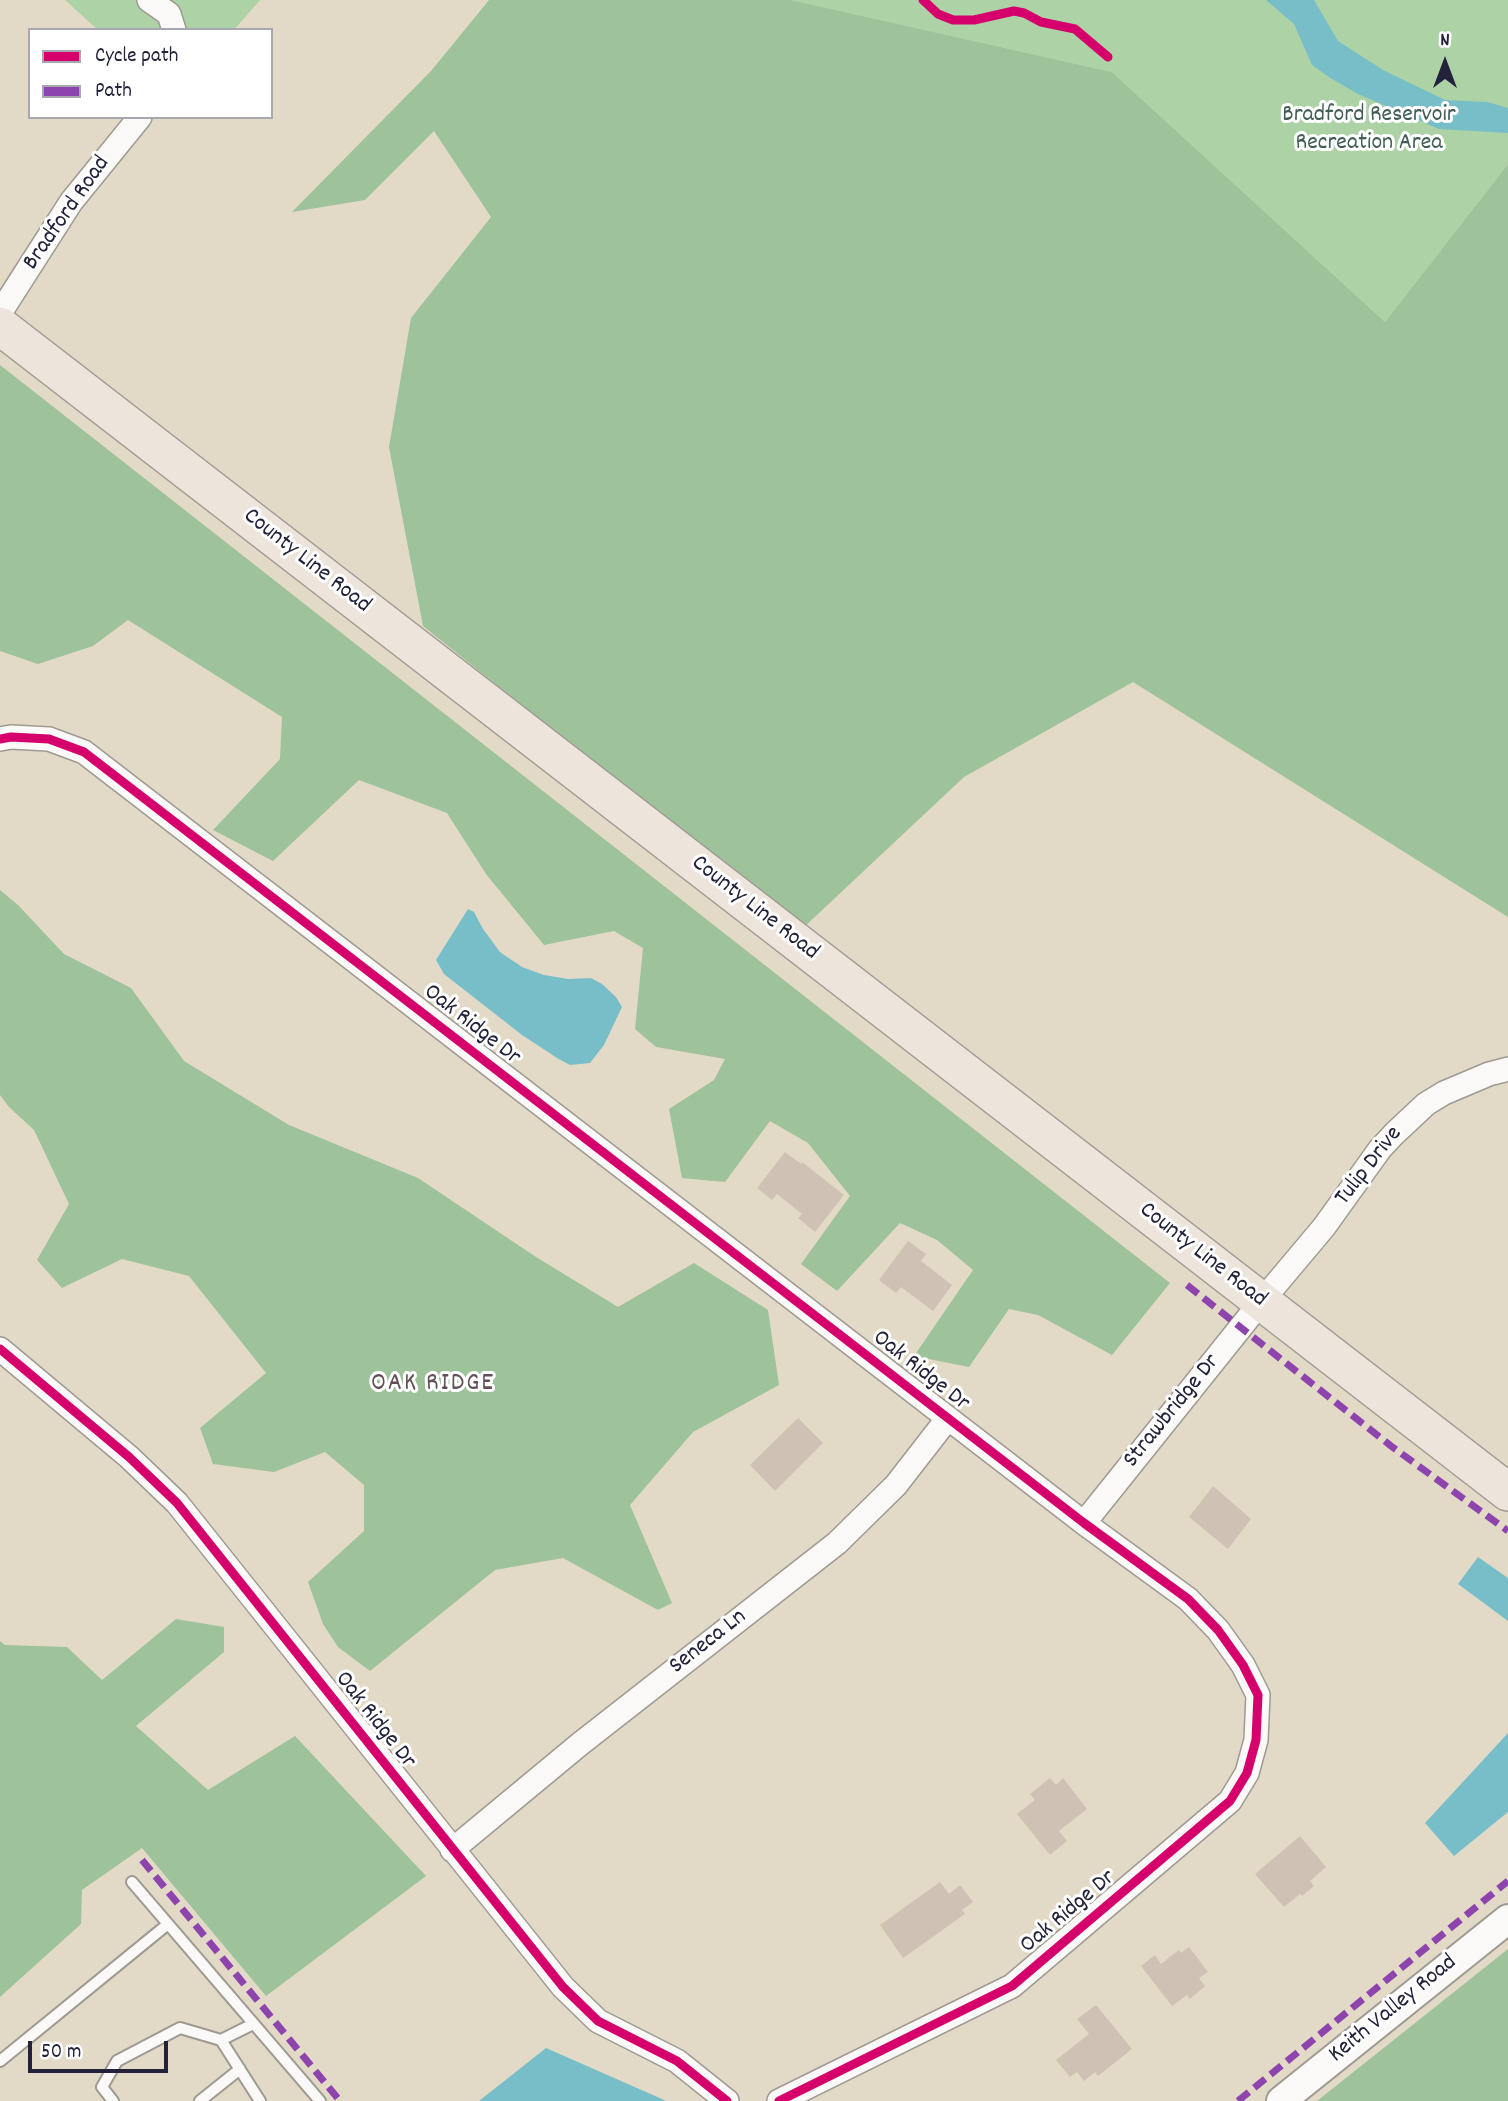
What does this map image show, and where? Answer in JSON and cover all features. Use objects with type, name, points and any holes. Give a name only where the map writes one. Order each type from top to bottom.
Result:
[{"type":"main road","name":"County Line Road","points":[[0,326],[1508,1492]]},
{"type":"street","points":[[149,0],[169,14],[173,28]]},
{"type":"street","name":"Bradford Road","points":[[0,313],[71,202],[138,119]]},
{"type":"street","name":"Oak Ridge Dr","points":[[0,739],[49,739],[83,752],[1084,1523],[1188,1599],[1218,1630],[1243,1665],[1258,1695],[1256,1740],[1247,1773],[1230,1801],[1012,1986],[779,2101]]},
{"type":"street","name":"Tulip Drive","points":[[1261,1301],[1324,1227],[1380,1149],[1409,1118],[1444,1093],[1508,1069]]},
{"type":"street","name":"Strawbridge Dr","points":[[1084,1523],[1261,1301]]},
{"type":"street","name":"Oak Ridge Dr","points":[[0,1349],[129,1457],[177,1503],[563,1987],[598,2021],[677,2061],[727,2101]]},
{"type":"street","name":"Seneca Ln","points":[[452,1850],[580,1744],[837,1543],[896,1485],[948,1418]]},
{"type":"street","name":"Keith Valley Road","points":[[1281,2101],[1508,1919]]},
{"type":"lane","points":[[132,1882],[320,2101]]},
{"type":"lane","points":[[0,2061],[168,1924]]},
{"type":"lane","points":[[221,2040],[253,2024]]},
{"type":"lane","points":[[113,2101],[102,2087],[117,2061],[180,2028],[221,2040],[260,2101]]},
{"type":"lane","points":[[201,2101],[240,2069]]},
{"type":"green space","points":[[65,0],[260,0],[236,28],[96,28]]},
{"type":"green space","points":[[489,0],[791,0],[1112,72],[1385,322],[1508,164],[1508,917],[1133,682],[964,777],[802,929],[423,626],[389,447],[411,318],[491,217],[434,131],[365,200],[292,212],[431,71]]},
{"type":"green space","name":"Bradford Reservoir Recreation Area","points":[[791,0],[1508,0],[1508,164],[1385,322],[1112,72]]},
{"type":"green space","points":[[0,365],[1170,1283],[1112,1355],[1038,1315],[1009,1309],[969,1367],[914,1356],[973,1270],[937,1240],[900,1223],[837,1291],[801,1264],[850,1196],[808,1143],[770,1121],[725,1182],[682,1178],[669,1109],[714,1080],[725,1059],[656,1047],[635,1029],[643,948],[614,931],[544,945],[486,874],[447,813],[359,780],[273,861],[213,830],[280,759],[282,717],[128,620],[93,646],[38,664],[0,651]]},
{"type":"green space","points":[[0,890],[18,905],[64,954],[131,988],[184,1061],[289,1125],[418,1178],[536,1257],[618,1307],[694,1263],[768,1310],[779,1385],[693,1432],[630,1505],[672,1603],[658,1610],[563,1558],[495,1570],[370,1671],[338,1647],[323,1624],[308,1582],[364,1531],[364,1485],[325,1452],[274,1472],[213,1464],[200,1428],[266,1373],[189,1276],[122,1259],[62,1288],[37,1260],[69,1204],[34,1130],[0,1095]]},
{"type":"green space","points":[[176,1619],[224,1627],[224,1652],[136,1726],[208,1790],[295,1736],[426,1876],[266,1996],[142,1848],[82,1890],[81,1924],[0,1997],[0,1641],[5,1645],[67,1647],[102,1680]]},
{"type":"green space","points":[[1508,1949],[1508,2101],[1317,2101]]},
{"type":"water","points":[[1266,0],[1314,0],[1338,41],[1383,70],[1445,100],[1487,102],[1508,108],[1508,133],[1439,129],[1358,94],[1312,65],[1294,24]]},
{"type":"water","points":[[468,909],[474,912],[500,952],[522,967],[544,975],[568,979],[591,978],[616,997],[622,1007],[604,1045],[590,1063],[570,1065],[557,1058],[522,1035],[444,974],[436,960]]},
{"type":"water","points":[[1478,1557],[1508,1578],[1508,1621],[1458,1584]]},
{"type":"water","points":[[1508,1733],[1508,1812],[1454,1856],[1425,1823]]},
{"type":"water","points":[[546,2048],[662,2099],[666,2101],[479,2101]]},
{"type":"building","points":[[785,1152],[844,1195],[815,1232],[798,1218],[802,1214],[777,1194],[772,1200],[757,1188]]},
{"type":"building","points":[[908,1241],[926,1254],[921,1261],[952,1285],[933,1311],[901,1287],[896,1293],[879,1280]]},
{"type":"building","points":[[798,1418],[823,1443],[775,1491],[750,1465]]},
{"type":"building","points":[[1213,1486],[1251,1519],[1228,1549],[1189,1517]]},
{"type":"building","points":[[1050,1778],[1056,1785],[1063,1778],[1087,1809],[1059,1831],[1067,1841],[1050,1855],[1017,1814],[1035,1800],[1030,1794]]},
{"type":"building","points":[[1300,1836],[1326,1867],[1310,1881],[1314,1886],[1284,1907],[1255,1874]]},
{"type":"building","points":[[940,1882],[949,1894],[960,1885],[973,1902],[962,1910],[965,1914],[903,1958],[880,1925]]},
{"type":"building","points":[[1189,1947],[1208,1972],[1199,1978],[1205,1986],[1190,1999],[1187,1995],[1172,2006],[1141,1966],[1155,1955],[1161,1964],[1179,1950],[1181,1953]]},
{"type":"building","points":[[1096,2005],[1132,2049],[1098,2076],[1095,2072],[1084,2081],[1077,2072],[1070,2077],[1056,2060],[1089,2034],[1077,2019]]},
{"type":"marked path","points":[[1187,1285],[1391,1446],[1508,1531]]},
{"type":"marked path","points":[[142,1860],[340,2101]]},
{"type":"marked path","points":[[1238,2101],[1508,1881]]},
{"type":"cycle path","points":[[923,0],[938,14],[953,20],[974,20],[1014,11],[1024,13],[1041,22],[1075,29],[1108,57]]},
{"type":"cycle path","points":[[0,739],[49,739],[84,752],[1084,1523],[1188,1599],[1218,1630],[1243,1665],[1258,1695],[1256,1740],[1247,1773],[1230,1801],[1012,1986],[779,2101]]},
{"type":"cycle path","points":[[0,1349],[129,1457],[177,1503],[563,1987],[598,2021],[677,2061],[727,2101]]},
{"type":"district","name":"OAK RIDGE","points":[[433,1385]]}]
